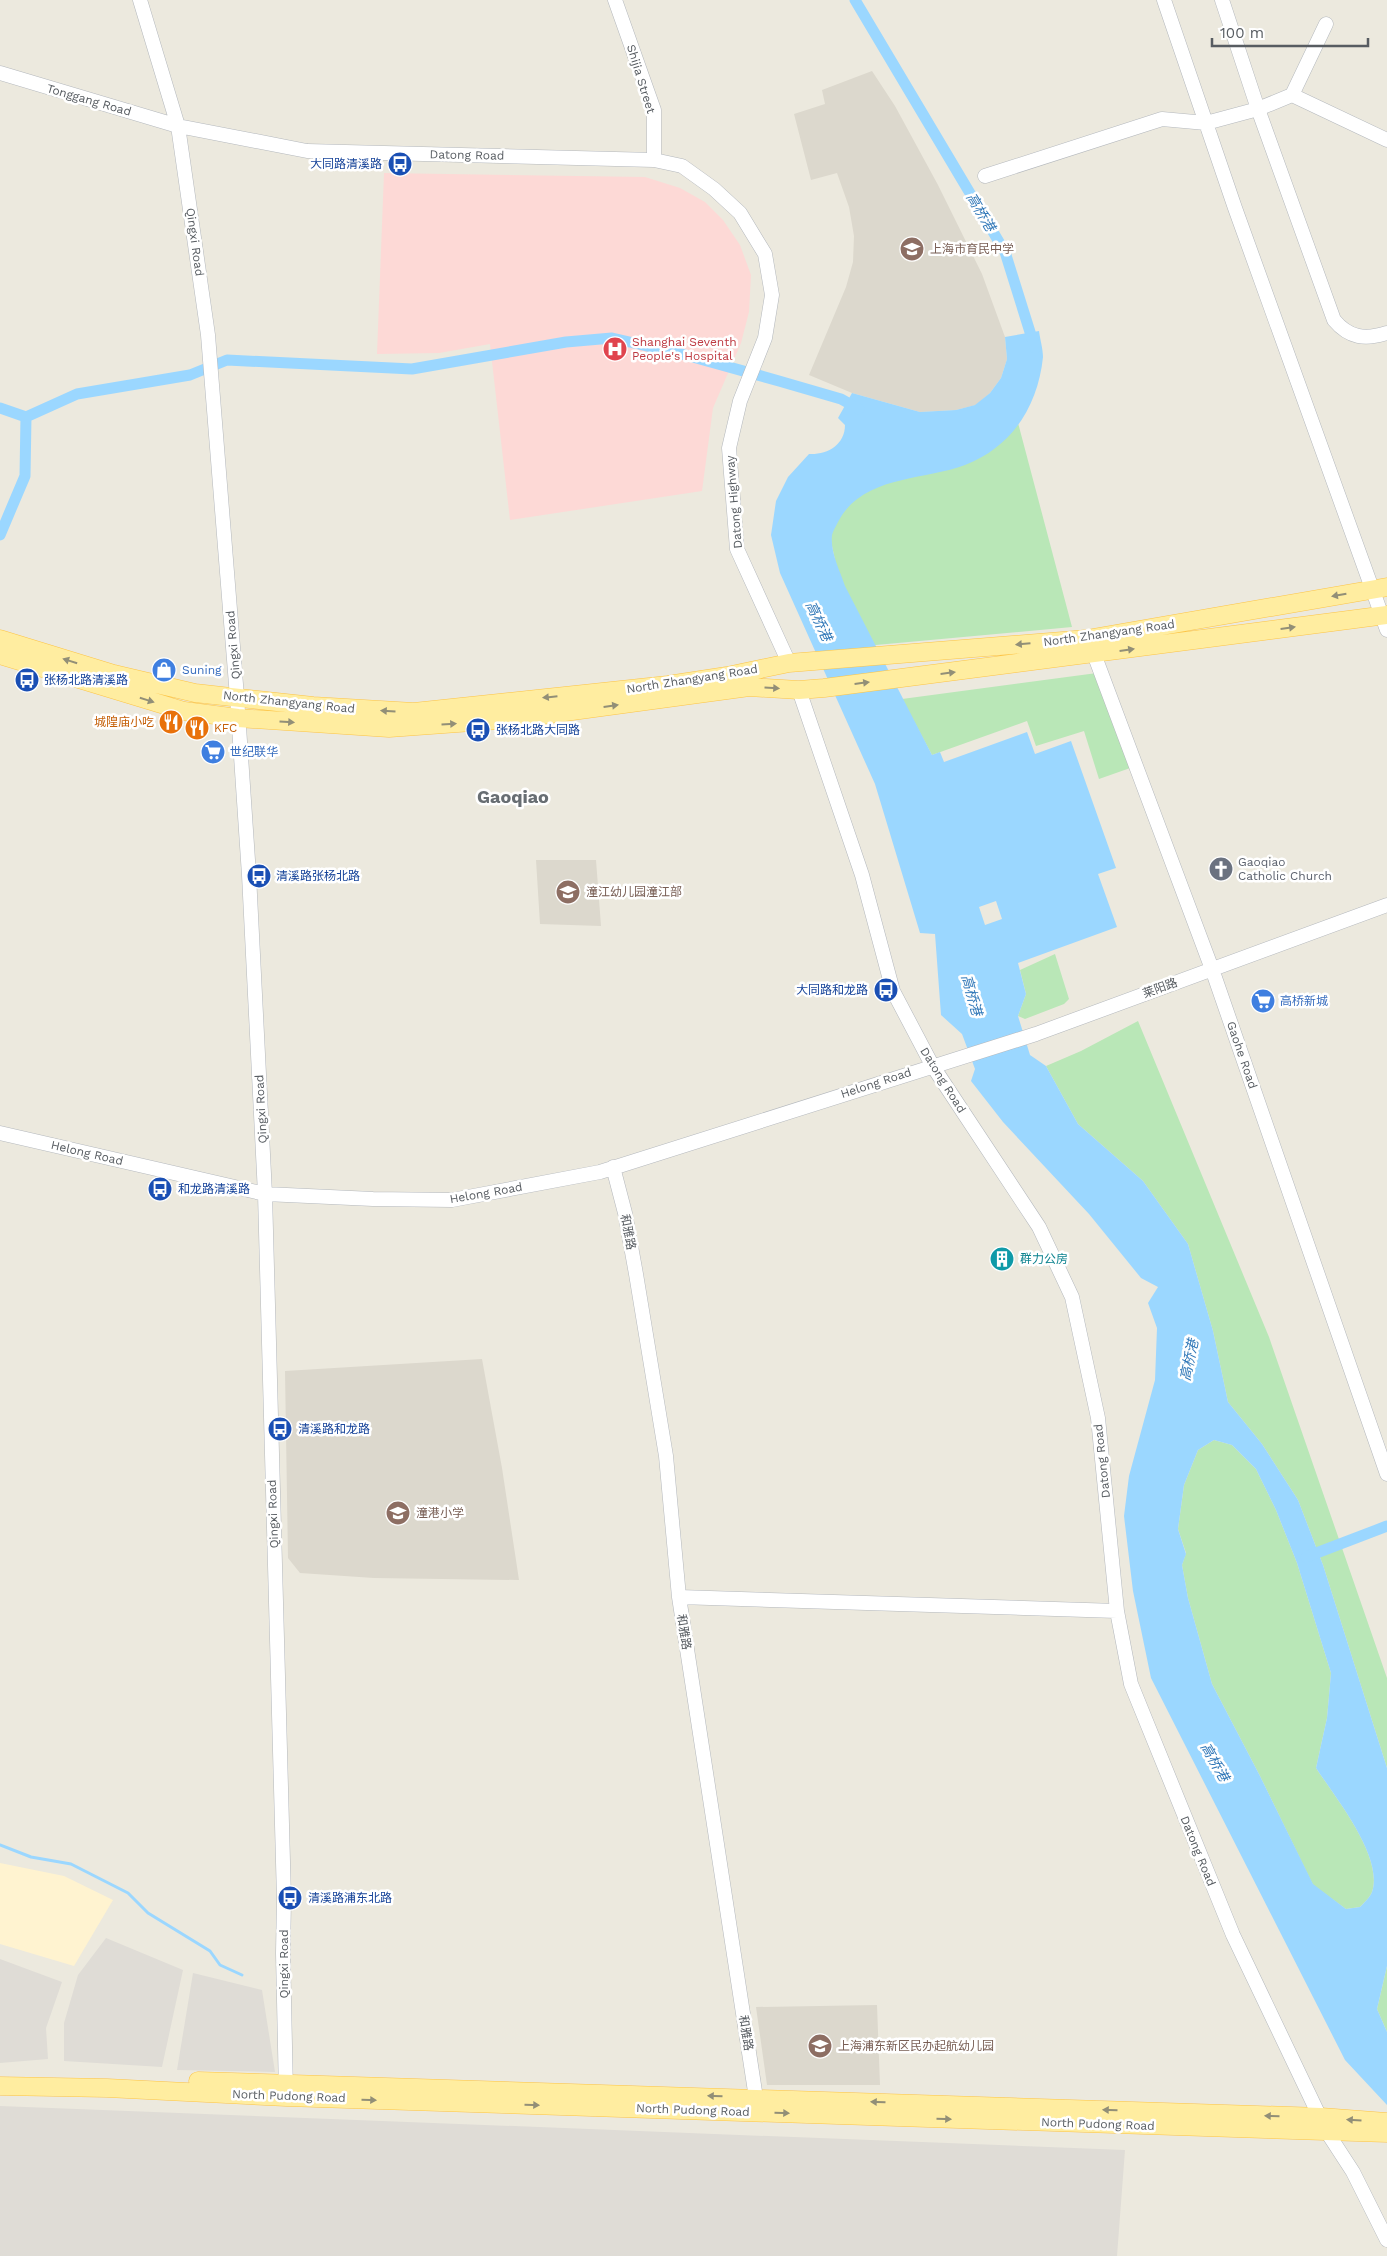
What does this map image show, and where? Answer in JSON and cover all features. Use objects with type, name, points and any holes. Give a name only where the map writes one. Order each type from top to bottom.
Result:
[{"type":"main road","name":"North Zhangyang Road","points":[[0,639],[114,674],[194,693],[313,706],[414,712],[668,685],[788,663],[885,657],[1087,638],[1380,588]]},
{"type":"main road","name":"North Zhangyang Road","points":[[0,655],[184,711],[238,718],[389,728],[513,719],[749,687],[799,690],[824,688],[1386,620]]},
{"type":"main road","name":"Datong Highway","points":[[788,663],[799,690]]},
{"type":"main road","name":"North Pudong Road","points":[[0,2075],[286,2090],[1324,2124],[1387,2122]]},
{"type":"main road","name":"North Pudong Road","points":[[0,2086],[756,2098],[1324,2124],[1387,2133]]},
{"type":"street","points":[[140,0],[178,126]]},
{"type":"street","name":"Shijia Street","points":[[615,0],[654,110],[654,160]]},
{"type":"street","points":[[1164,0],[1315,433],[1380,588],[1386,620]]},
{"type":"street","points":[[1222,0],[1258,109],[1334,320],[1342,329],[1358,337],[1374,337],[1387,333]]},
{"type":"street","points":[[986,176],[1162,119],[1206,123],[1258,109],[1292,95],[1326,24]]},
{"type":"street","name":"Tonggang Road","points":[[0,73],[178,126]]},
{"type":"street","points":[[1292,95],[1387,140]]},
{"type":"street","name":"Datong Road","points":[[178,126],[307,151],[654,160],[682,166],[714,189],[740,213],[765,254],[772,295],[765,338]]},
{"type":"street","name":"Qingxi Road","points":[[178,126],[208,336],[237,697],[249,875],[265,1194],[284,1898],[282,1953],[286,2090]]},
{"type":"street","name":"Datong Highway","points":[[765,338],[740,401],[729,448],[737,549],[788,663]]},
{"type":"street","name":"Gaohe Road","points":[[1087,638],[1096,654],[1212,969],[1387,1474]]},
{"type":"street","name":"Datong Road","points":[[799,690],[862,875],[893,991],[932,1065],[1039,1227],[1072,1297],[1098,1418],[1117,1611],[1131,1684],[1233,1935],[1324,2124],[1353,2172],[1387,2240]]},
{"type":"street","name":"莱阳路","points":[[932,1065],[1036,1034],[1387,905]]},
{"type":"street","name":"Helong Road","points":[[0,1133],[265,1194],[373,1199],[452,1200],[613,1168],[932,1065]]},
{"type":"street","name":"和雅路","points":[[613,1168],[625,1214],[666,1456],[679,1597],[756,2098]]},
{"type":"street","points":[[679,1597],[1117,1611]]},
{"type":"shaded area","name":"上海市育民中学","points":[[872,71],[895,106],[938,185],[982,274],[1005,337],[1007,359],[1001,378],[990,393],[976,405],[956,410],[920,412],[852,393],[809,375],[846,287],[853,262],[854,236],[849,207],[837,173],[811,180],[794,114],[825,104],[822,90]]},
{"type":"shaded area","name":"Shanghai Seventh People's Hospital","points":[[384,173],[645,177],[680,188],[705,202],[723,220],[740,245],[751,275],[749,312],[741,343],[713,408],[702,491],[510,520],[490,344],[439,353],[377,354]]},
{"type":"shaded area","name":"潼江幼儿园潼江部","points":[[536,860],[596,860],[601,926],[540,924]]},
{"type":"shaded area","name":"潼港小学","points":[[482,1359],[502,1468],[519,1580],[374,1578],[300,1573],[288,1558],[285,1371]]},
{"type":"shaded area","points":[[0,1863],[64,1876],[113,1900],[74,1966],[0,1944]]},
{"type":"shaded area","points":[[106,1938],[183,1970],[162,2067],[64,2061],[64,2023],[78,1975]]},
{"type":"shaded area","points":[[0,1959],[62,1982],[46,2028],[48,2059],[0,2063]]},
{"type":"shaded area","points":[[193,1973],[262,1990],[275,2072],[177,2070]]},
{"type":"shaded area","name":"上海浦东新区民办起航幼儿园","points":[[877,2005],[880,2085],[767,2085],[756,2007]]},
{"type":"shaded area","points":[[0,2106],[1125,2150],[1117,2256],[0,2256]]},
{"type":"green space","points":[[1017,419],[1072,627],[854,647],[825,514],[846,486]]},
{"type":"green space","points":[[1097,673],[1133,767],[1099,779],[1084,731],[1036,746],[1027,721],[932,755],[902,699]]},
{"type":"green space","points":[[1055,954],[1069,999],[1064,1004],[1025,1019],[1018,1016],[1026,994],[1020,970]]},
{"type":"green space","points":[[1138,1021],[1269,1337],[1387,1678],[1387,1768],[1323,1565],[1298,1500],[1262,1444],[1228,1402],[1213,1331],[1188,1244],[1143,1181],[1078,1124],[1046,1066],[1081,1051]]},
{"type":"green space","points":[[1214,1440],[1232,1445],[1256,1469],[1276,1510],[1297,1563],[1331,1673],[1327,1718],[1316,1768],[1356,1828],[1365,1845],[1374,1878],[1372,1892],[1360,1907],[1346,1909],[1313,1885],[1260,1776],[1212,1684],[1188,1598],[1182,1565],[1186,1553],[1178,1529],[1184,1485],[1198,1450]]},
{"type":"green space","points":[[1387,1966],[1387,2032],[1377,2009]]},
{"type":"water","points":[[1039,331],[1043,351],[1040,375],[1035,392],[1029,408],[1020,423],[996,447],[982,457],[965,465],[895,482],[862,496],[849,507],[838,522],[832,535],[832,548],[845,586],[932,755],[940,752],[944,762],[1027,732],[1035,754],[1071,741],[1116,868],[1098,874],[1117,927],[1018,963],[1026,994],[1018,1016],[1030,1055],[1046,1066],[1078,1124],[1143,1181],[1188,1244],[1213,1331],[1228,1402],[1262,1444],[1298,1500],[1323,1565],[1387,1768],[1387,1966],[1377,2009],[1387,2032],[1387,2105],[1345,2060],[1151,1678],[1133,1591],[1124,1516],[1129,1476],[1155,1380],[1157,1328],[1148,1303],[1158,1287],[1141,1278],[1089,1214],[1003,1122],[971,1081],[975,1069],[962,1034],[941,1015],[935,934],[920,933],[875,784],[780,573],[771,535],[776,501],[788,477],[809,454],[828,451],[842,438],[845,425],[838,418],[852,393],[920,412],[956,410],[975,405],[990,393],[1001,378],[1007,359],[1005,337]],"holes":[[[996,901],[1002,919],[985,925],[979,907]],[[1214,1440],[1232,1445],[1256,1469],[1276,1510],[1297,1563],[1331,1673],[1327,1718],[1316,1768],[1356,1828],[1365,1845],[1374,1878],[1372,1892],[1360,1907],[1346,1909],[1313,1884],[1212,1684],[1188,1598],[1182,1565],[1186,1554],[1178,1529],[1184,1485],[1198,1450]]]},
{"type":"waterway","name":"高桥港","points":[[855,0],[1005,252],[1035,348]]},
{"type":"waterway","points":[[0,408],[26,417],[77,394],[190,375],[227,360],[412,369],[566,342],[612,338],[682,354],[779,381],[841,399],[859,409]]},
{"type":"waterway","points":[[0,535],[25,476],[26,417]]},
{"type":"waterway","points":[[1306,1557],[1387,1526]]},
{"type":"waterway","points":[[0,1845],[31,1857],[71,1864],[128,1893],[148,1913],[210,1951],[220,1965],[242,1975]]},
{"type":"place","name":"大同路清溪路","points":[[400,164]]},
{"type":"place","name":"上海市育民中学","points":[[912,249]]},
{"type":"place","name":"Shanghai Seventh People's Hospital","points":[[615,349]]},
{"type":"place","name":"Suning","points":[[164,670]]},
{"type":"place","name":"张杨北路清溪路","points":[[27,680]]},
{"type":"place","name":"城隍庙小吃","points":[[171,722]]},
{"type":"place","name":"KFC","points":[[197,728]]},
{"type":"place","name":"张杨北路大同路","points":[[478,730]]},
{"type":"place","name":"世纪联华","points":[[213,752]]},
{"type":"place","name":"Gaoqiao Catholic Church","points":[[1221,869]]},
{"type":"place","name":"清溪路张杨北路","points":[[259,876]]},
{"type":"place","name":"潼江幼儿园潼江部","points":[[568,892]]},
{"type":"place","name":"大同路和龙路","points":[[886,990]]},
{"type":"place","name":"高桥新城","points":[[1263,1001]]},
{"type":"place","name":"和龙路清溪路","points":[[160,1189]]},
{"type":"place","name":"群力公房","points":[[1002,1259]]},
{"type":"place","name":"清溪路和龙路","points":[[280,1429]]},
{"type":"place","name":"潼港小学","points":[[398,1513]]},
{"type":"place","name":"清溪路浦东北路","points":[[290,1898]]},
{"type":"place","name":"上海浦东新区民办起航幼儿园","points":[[820,2046]]},
{"type":"district","name":"Gaoqiao","points":[[513,797]]}]
